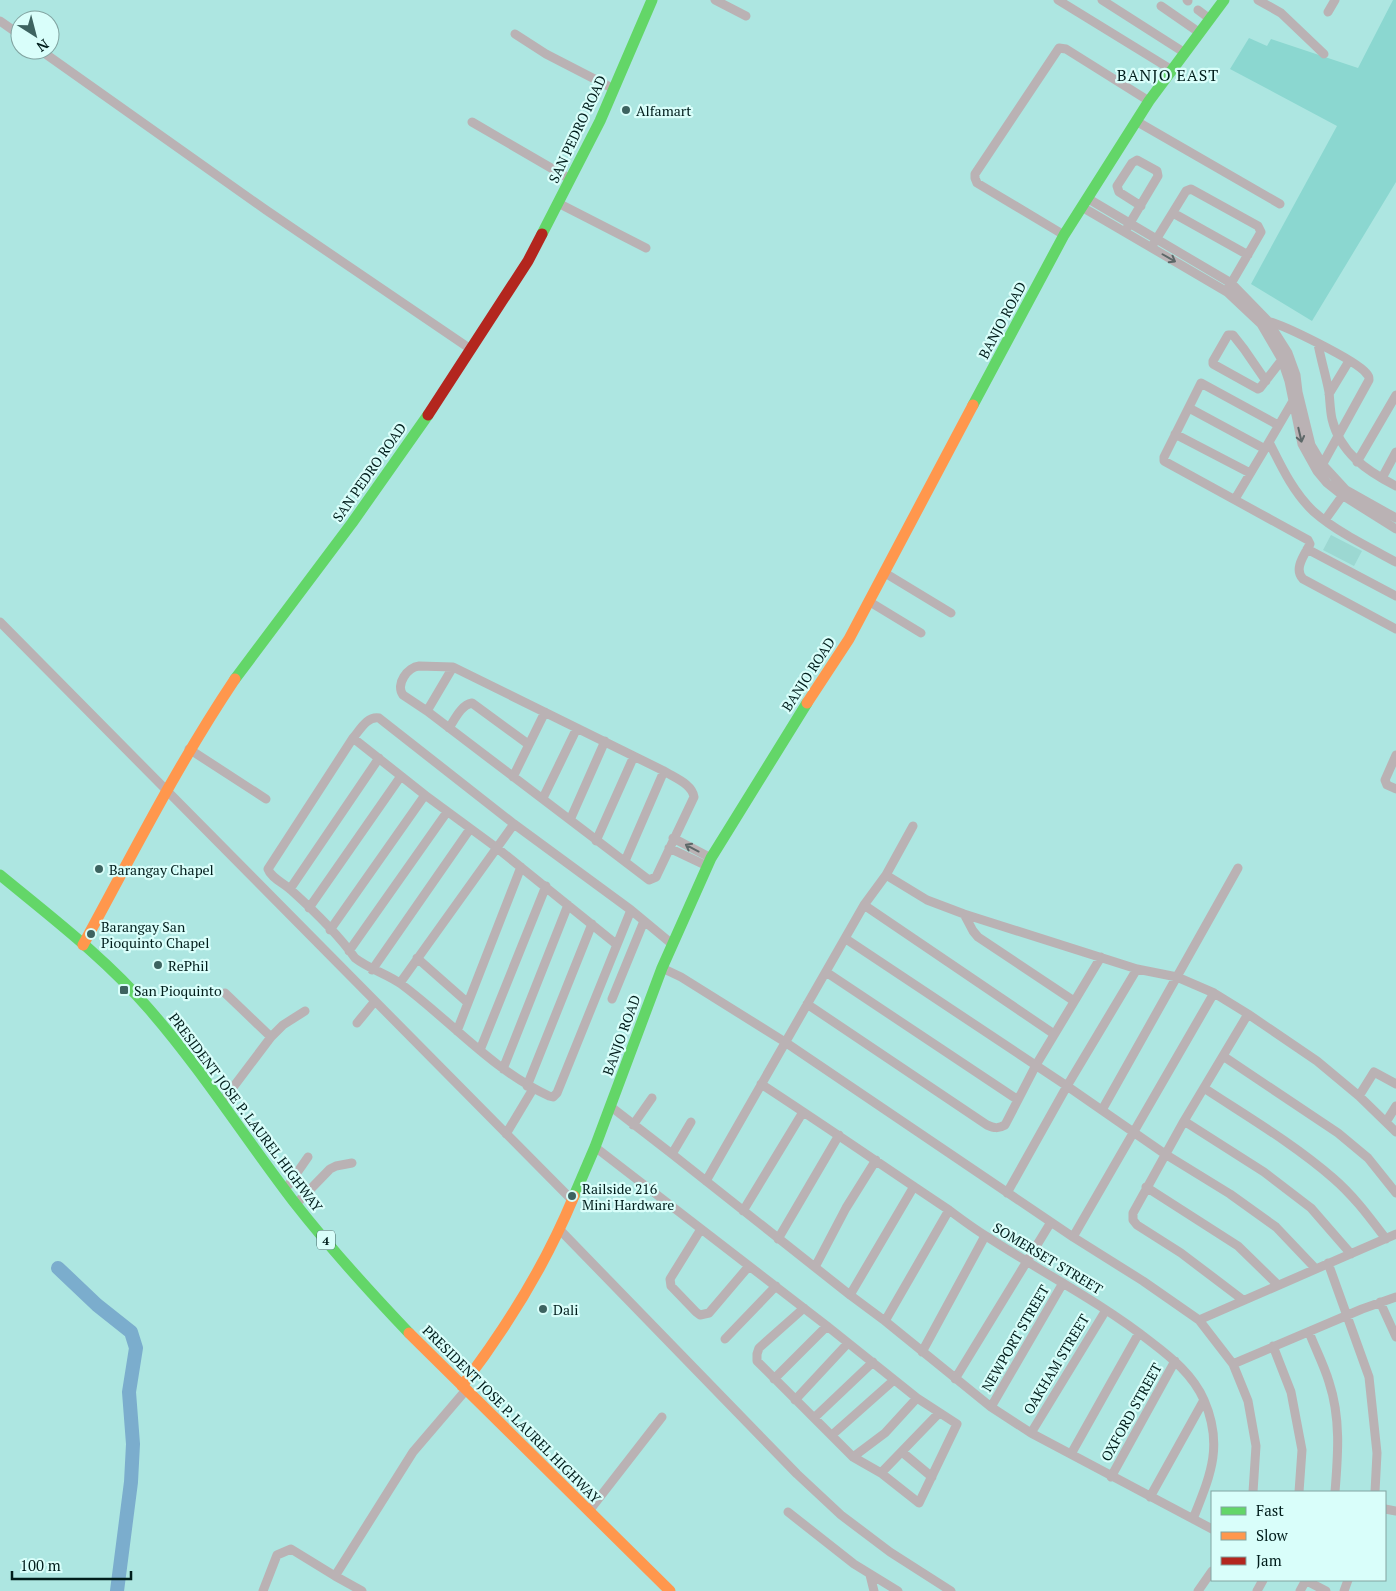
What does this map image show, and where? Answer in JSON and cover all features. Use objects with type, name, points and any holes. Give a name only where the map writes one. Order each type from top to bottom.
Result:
[{"type":"main road","name":"SAN PEDRO ROAD","points":[[84,945],[190,749],[235,678],[408,445],[469,348],[499,308],[528,261],[600,120],[612,88],[652,0]]},
{"type":"main road","name":"BANJO ROAD","points":[[464,1388],[520,1303],[560,1230],[595,1147],[662,968],[709,862],[796,720],[849,640],[1064,235],[1149,101],[1224,0]]},
{"type":"main road","name":"PRESIDENT JOSE P. LAUREL HIGHWAY","points":[[0,875],[84,945],[142,1002],[166,1029],[222,1102],[296,1204],[385,1308],[670,1591]]},
{"type":"street","points":[[715,0],[746,16]]},
{"type":"street","points":[[1058,0],[1172,70]]},
{"type":"street","points":[[1102,0],[1185,53]]},
{"type":"street","points":[[1258,0],[1281,13],[1324,54]]},
{"type":"street","points":[[1328,12],[1335,0]]},
{"type":"street","points":[[1161,6],[1200,32]]},
{"type":"street","points":[[1198,10],[1210,19]]},
{"type":"street","points":[[515,34],[546,54],[612,88]]},
{"type":"street","points":[[1064,235],[977,183],[975,174],[1059,48],[1066,49],[1149,101]]},
{"type":"street","points":[[54,60],[258,204],[469,348]]},
{"type":"street","points":[[1136,121],[1280,204]]},
{"type":"street","points":[[472,122],[570,179]]},
{"type":"street","points":[[1125,232],[1141,206],[1158,173],[1137,160],[1132,163],[1117,189],[1141,206]]},
{"type":"street","points":[[1152,248],[1186,190],[1191,189],[1258,226],[1261,232],[1229,287]]},
{"type":"street","points":[[1084,202],[1119,217],[1193,260],[1229,287],[1264,322],[1296,375],[1298,392],[1311,445],[1320,468]]},
{"type":"street","points":[[1084,202],[1114,225],[1152,248],[1188,269],[1229,287]]},
{"type":"street","points":[[558,203],[646,248]]},
{"type":"street","points":[[1173,213],[1248,255]]},
{"type":"street","points":[[1114,225],[1119,217]]},
{"type":"street","points":[[1188,269],[1193,260]]},
{"type":"street","points":[[1264,322],[1293,330],[1366,372],[1369,380],[1320,468]]},
{"type":"street","points":[[1266,381],[1233,335],[1228,335],[1213,362],[1214,366],[1258,389],[1266,381],[1285,356]]},
{"type":"street","points":[[1318,344],[1329,394],[1332,419],[1338,436],[1358,462],[1396,486]]},
{"type":"street","points":[[1285,356],[1292,402],[1302,444],[1320,468],[1344,492],[1393,521]]},
{"type":"street","points":[[1329,394],[1349,361]]},
{"type":"street","points":[[1278,425],[1201,383],[1164,457],[1164,461],[1308,540],[1310,544],[1298,570],[1299,575],[1396,629]]},
{"type":"street","points":[[1235,499],[1298,392]]},
{"type":"street","points":[[1358,462],[1396,395]]},
{"type":"street","points":[[1189,408],[1267,445],[1299,495],[1312,510],[1324,520],[1396,562]]},
{"type":"street","points":[[1176,434],[1250,473]]},
{"type":"street","points":[[1382,478],[1396,452]]},
{"type":"street","points":[[1324,520],[1344,492]]},
{"type":"street","points":[[1307,550],[1396,596]]},
{"type":"street","points":[[886,573],[951,612]]},
{"type":"street","points":[[870,602],[921,633]]},
{"type":"street","points":[[0,622],[573,1201]]},
{"type":"street","points":[[414,667],[453,667],[664,771],[689,786],[693,791],[694,797],[656,877],[649,880],[427,711],[403,695],[400,691],[400,684],[414,667]]},
{"type":"street","points":[[427,711],[453,667]]},
{"type":"street","points":[[449,728],[463,707],[472,702],[528,744]]},
{"type":"street","points":[[513,777],[544,712]]},
{"type":"street","points":[[631,910],[557,1093],[553,1097],[530,1088],[503,1069],[400,983],[372,970],[355,958],[309,908],[271,874],[268,869],[353,738],[369,720],[379,718],[514,824],[631,910],[672,944]]},
{"type":"street","points":[[543,798],[576,728]]},
{"type":"street","points":[[353,738],[447,812],[546,886],[616,944]]},
{"type":"street","points":[[570,820],[605,742]]},
{"type":"street","points":[[190,749],[266,798]]},
{"type":"street","points":[[596,841],[634,756]]},
{"type":"street","points":[[290,889],[379,758]]},
{"type":"street","points":[[1395,758],[1385,783],[1396,789]]},
{"type":"street","points":[[626,862],[664,771]]},
{"type":"street","points":[[309,908],[401,776]]},
{"type":"street","points":[[330,930],[425,795]]},
{"type":"street","points":[[349,951],[447,812]]},
{"type":"street","points":[[400,983],[514,824]]},
{"type":"street","points":[[706,1181],[864,905],[886,875],[913,826]]},
{"type":"street","points":[[372,970],[470,829]]},
{"type":"street","points":[[673,838],[709,862]]},
{"type":"street","points":[[669,848],[709,862]]},
{"type":"street","points":[[457,1031],[520,867]]},
{"type":"street","points":[[1102,1110],[1238,868]]},
{"type":"street","points":[[886,875],[927,900],[964,914],[1137,968],[1177,977],[1214,993],[1317,1061],[1359,1096],[1396,1132]]},
{"type":"street","points":[[480,1050],[546,886]]},
{"type":"street","points":[[503,1069],[568,905]]},
{"type":"street","points":[[864,905],[1054,1034]]},
{"type":"street","points":[[964,914],[972,931],[978,938],[1074,1001]]},
{"type":"street","points":[[612,999],[644,921]]},
{"type":"street","points":[[506,1134],[530,1088],[592,924]]},
{"type":"street","points":[[846,939],[1036,1065],[1164,1154],[1230,1194],[1276,1227],[1315,1268]]},
{"type":"street","points":[[807,1004],[987,1125],[995,1128],[1005,1125],[1036,1065],[1101,957]]},
{"type":"street","points":[[417,958],[468,1003]]},
{"type":"street","points":[[662,968],[680,977],[785,1042],[1007,1193],[1143,1281],[1199,1320],[1233,1364],[1248,1401],[1256,1446],[1253,1491]]},
{"type":"street","points":[[1007,1193],[1067,1086],[1137,968]]},
{"type":"street","points":[[826,972],[1018,1100]]},
{"type":"street","points":[[225,993],[271,1037]]},
{"type":"street","points":[[1073,1237],[1214,993]]},
{"type":"street","points":[[357,1023],[374,1001]]},
{"type":"street","points":[[222,1102],[271,1037],[283,1025],[305,1011]]},
{"type":"street","points":[[1243,1300],[1181,1253],[1137,1225],[1133,1220],[1133,1213],[1164,1154],[1248,1014]]},
{"type":"street","points":[[1224,1056],[1338,1133],[1368,1158],[1396,1192]]},
{"type":"street","points":[[1359,1096],[1374,1072],[1396,1084]]},
{"type":"street","name":"SOMERSET STREET","points":[[761,1084],[840,1135],[913,1188],[949,1210],[985,1236],[1106,1310],[1175,1361],[1193,1382],[1204,1400],[1212,1425],[1214,1455],[1206,1486],[1193,1519]]},
{"type":"street","points":[[1204,1088],[1284,1141],[1334,1179],[1365,1211],[1386,1239]]},
{"type":"street","points":[[633,1125],[652,1098]]},
{"type":"street","points":[[610,1106],[991,1406],[1031,1433],[1211,1528]]},
{"type":"street","points":[[1386,1122],[1396,1106]]},
{"type":"street","points":[[743,1211],[803,1112]]},
{"type":"street","points":[[1184,1121],[1264,1172],[1311,1208],[1351,1254]]},
{"type":"street","points":[[672,1154],[692,1122]]},
{"type":"street","points":[[778,1238],[840,1135]]},
{"type":"street","points":[[595,1147],[776,1286],[873,1362],[917,1398],[957,1424],[919,1503],[881,1473],[853,1458],[758,1361],[757,1354],[760,1348],[804,1308]]},
{"type":"street","points":[[285,1190],[308,1157]]},
{"type":"street","points":[[815,1267],[846,1208],[876,1160]]},
{"type":"street","points":[[296,1204],[330,1169],[352,1163]]},
{"type":"street","points":[[1146,1187],[1238,1246],[1278,1285]]},
{"type":"street","points":[[850,1295],[913,1188]]},
{"type":"street","points":[[885,1321],[949,1210]]},
{"type":"street","points":[[956,1379],[1051,1222]]},
{"type":"street","points":[[701,1229],[670,1279],[671,1286],[696,1312],[700,1315],[709,1312],[749,1266]]},
{"type":"street","points":[[560,1230],[797,1474],[834,1509],[890,1552],[952,1591]]},
{"type":"street","points":[[1199,1320],[1396,1234]]},
{"type":"street","points":[[922,1352],[985,1236]]},
{"type":"street","points":[[1328,1263],[1369,1377],[1377,1453],[1375,1491]]},
{"type":"street","name":"NEWPORT STREET","points":[[991,1406],[1063,1283]]},
{"type":"street","points":[[725,1338],[776,1286]]},
{"type":"street","points":[[1233,1364],[1396,1297]]},
{"type":"street","points":[[1380,1302],[1396,1336]]},
{"type":"street","name":"OAKHAM STREET","points":[[1031,1433],[1106,1310]]},
{"type":"street","points":[[774,1379],[827,1326]]},
{"type":"street","points":[[1309,1332],[1329,1382],[1336,1413],[1338,1446],[1335,1491]]},
{"type":"street","points":[[1071,1454],[1139,1333]]},
{"type":"street","points":[[795,1400],[848,1343]]},
{"type":"street","points":[[1273,1346],[1291,1392],[1302,1450],[1299,1491]]},
{"type":"street","name":"OXFORD STREET","points":[[1111,1476],[1175,1361]]},
{"type":"street","points":[[814,1418],[873,1362]]},
{"type":"street","points":[[832,1435],[894,1380]]},
{"type":"street","points":[[335,1576],[413,1452],[464,1388]]},
{"type":"street","points":[[853,1458],[885,1433],[917,1398]]},
{"type":"street","points":[[1150,1497],[1204,1400]]},
{"type":"street","points":[[881,1473],[939,1413]]},
{"type":"street","points":[[588,1511],[662,1417]]},
{"type":"street","points":[[902,1452],[932,1477]]},
{"type":"street","points":[[788,1512],[854,1564],[898,1591]]},
{"type":"street","points":[[263,1591],[277,1555],[291,1549],[351,1588],[362,1591]]},
{"type":"street","points":[[1198,1591],[1211,1572]]},
{"type":"street","points":[[870,1575],[874,1591]]},
{"type":"street","points":[[1307,1581],[1326,1591]]},
{"type":"green space","points":[[1331,535],[1362,551],[1354,566],[1323,550]]},
{"type":"shaded area","points":[[1393,0],[1396,0],[1396,182],[1312,321],[1251,284],[1337,126],[1230,69],[1249,38],[1267,46],[1271,39],[1358,68]]},
{"type":"waterway","points":[[58,1268],[97,1305],[131,1332],[136,1348],[129,1392],[133,1444],[131,1482],[117,1591]]},
{"type":"traffic: fast","points":[[542,234],[600,121],[652,0]]},
{"type":"traffic: fast","points":[[973,405],[1064,235],[1149,101],[1224,0]]},
{"type":"traffic: fast","points":[[235,679],[352,523],[428,415]]},
{"type":"traffic: fast","points":[[574,1196],[595,1147],[662,968],[711,858],[807,703]]},
{"type":"traffic: fast","points":[[0,875],[96,955],[149,1009],[187,1056],[308,1219],[350,1269],[409,1333]]},
{"type":"traffic: slow","points":[[807,703],[849,639],[973,405]]},
{"type":"traffic: slow","points":[[83,945],[175,777],[235,679]]},
{"type":"traffic: slow","points":[[462,1386],[495,1341],[524,1295],[551,1247],[574,1196]]},
{"type":"traffic: slow","points":[[409,1333],[670,1591]]},
{"type":"traffic: jam","points":[[428,415],[528,261],[542,234]]},
{"type":"place","name":"Alfamart","points":[[626,110]]},
{"type":"place","name":"Barangay Chapel","points":[[99,869]]},
{"type":"place","name":"Barangay San Pioquinto Chapel","points":[[91,934]]},
{"type":"place","name":"RePhil","points":[[158,965]]},
{"type":"place","name":"San Pioquinto","points":[[124,990]]},
{"type":"place","name":"Railside 216 Mini Hardware","points":[[572,1196]]},
{"type":"place","name":"Dali","points":[[543,1309]]},
{"type":"district","name":"BANJO EAST","points":[[1168,75]]}]
